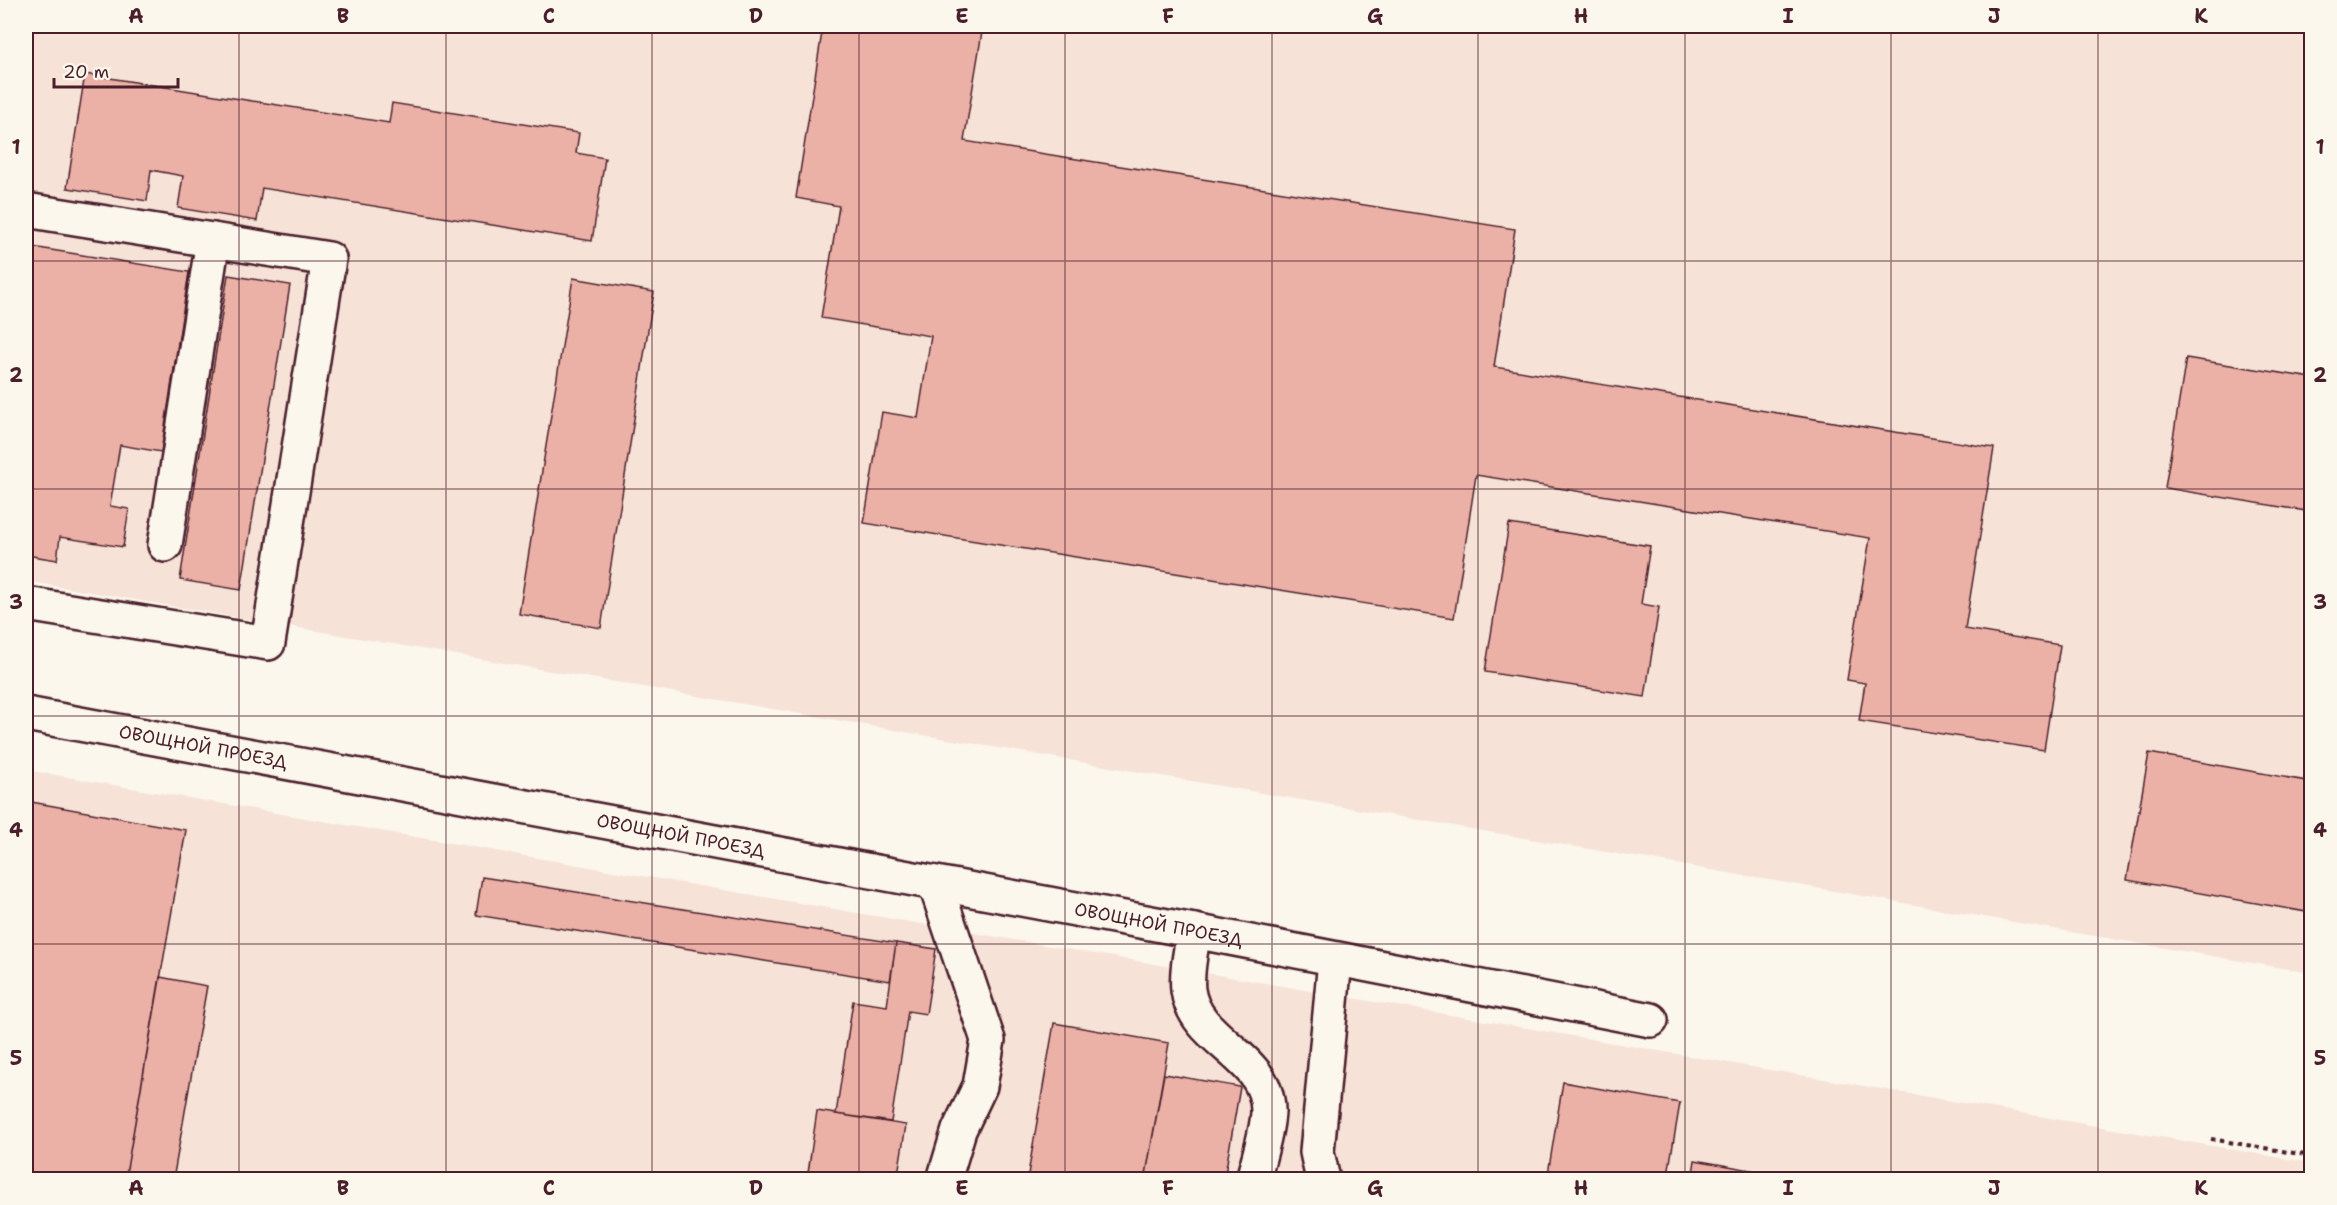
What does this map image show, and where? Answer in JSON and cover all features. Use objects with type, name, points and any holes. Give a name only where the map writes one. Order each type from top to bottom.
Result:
[{"type":"street","points":[[26,210],[329,259],[268,643],[26,604]]},
{"type":"street","points":[[165,545],[213,240]]},
{"type":"street","name":"ОВОЩНОЙ ПРОЕЗД","points":[[26,714],[1194,931],[1651,1020]]},
{"type":"street","points":[[935,883],[988,1041],[980,1086],[959,1130],[944,1179]]},
{"type":"street","points":[[1194,931],[1188,973],[1188,991],[1194,1010],[1211,1034],[1246,1061],[1261,1083],[1268,1112],[1253,1179]]},
{"type":"street","points":[[1323,1179],[1317,1152],[1335,960]]},
{"type":"path","points":[[2211,1139],[2312,1156]]},
{"type":"shaded area","points":[[26,26],[2311,26],[2311,973],[26,581]]},
{"type":"shaded area","points":[[26,770],[2311,1163],[2311,1179],[26,1179]]},
{"type":"building","points":[[823,26],[983,26],[964,141],[1515,229],[1494,367],[1994,448],[1965,629],[2060,645],[2044,750],[1859,721],[1865,683],[1847,680],[1870,538],[1476,475],[1454,618],[864,523],[882,412],[918,418],[931,336],[821,318],[839,206],[796,198]]},
{"type":"building","points":[[85,74],[389,123],[392,103],[579,133],[576,153],[605,158],[592,241],[262,188],[257,221],[178,208],[183,176],[151,170],[147,201],[67,188]]},
{"type":"building","points":[[26,246],[189,272],[161,452],[120,445],[110,506],[129,509],[123,547],[60,537],[57,560],[26,555]]},
{"type":"building","points":[[228,275],[290,285],[241,590],[180,580]]},
{"type":"building","points":[[573,278],[654,292],[601,628],[519,614]]},
{"type":"building","points":[[2186,358],[2312,378],[2312,512],[2165,488]]},
{"type":"building","points":[[1509,524],[1650,546],[1641,604],[1659,607],[1645,697],[1485,672]]},
{"type":"building","points":[[2149,753],[2312,782],[2312,913],[2127,880]]},
{"type":"building","points":[[26,801],[186,830],[125,1180],[26,1180]]},
{"type":"building","points":[[482,877],[896,943],[890,981],[476,915]]},
{"type":"building","points":[[896,943],[936,949],[926,1014],[908,1011],[891,1122],[836,1114],[853,1001],[887,1006]]},
{"type":"building","points":[[160,977],[207,986],[173,1180],[125,1180]]},
{"type":"building","points":[[1054,1023],[1169,1043],[1145,1180],[1027,1180]]},
{"type":"building","points":[[1164,1074],[1240,1087],[1224,1180],[1145,1180]]},
{"type":"building","points":[[1563,1082],[1680,1103],[1667,1180],[1547,1180]]},
{"type":"building","points":[[817,1111],[906,1125],[897,1180],[807,1180]]},
{"type":"building","points":[[1695,1160],[1807,1180],[1692,1180]]}]
